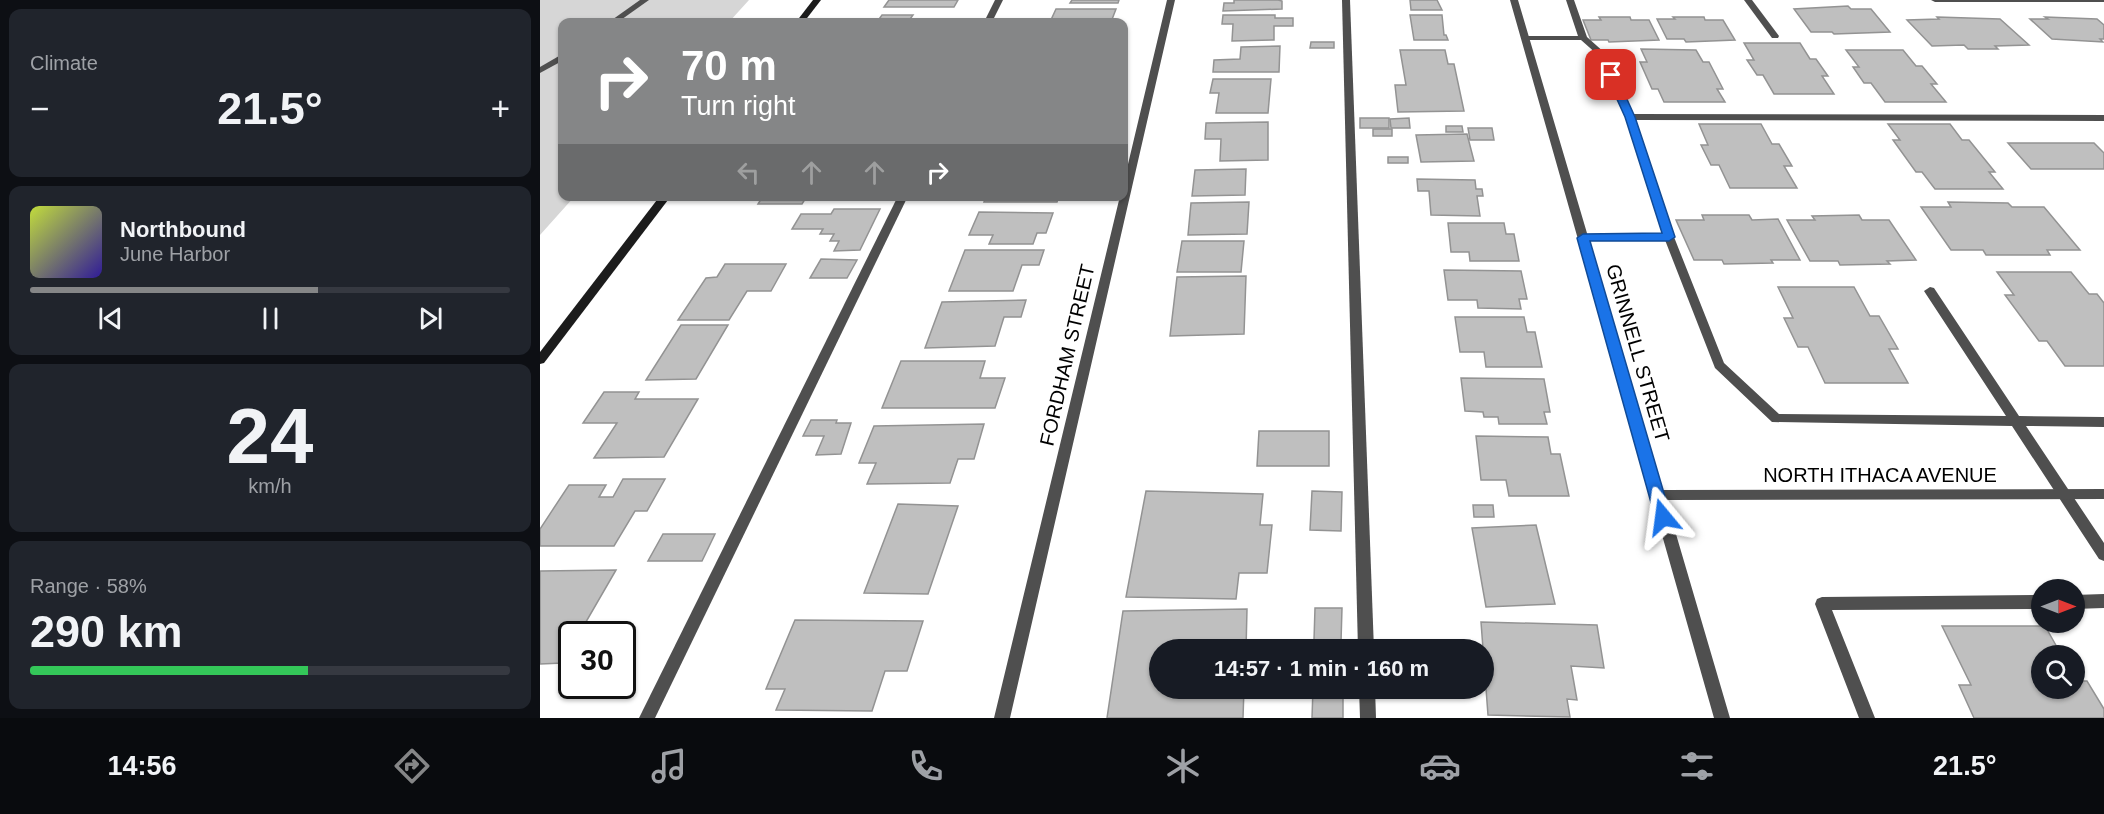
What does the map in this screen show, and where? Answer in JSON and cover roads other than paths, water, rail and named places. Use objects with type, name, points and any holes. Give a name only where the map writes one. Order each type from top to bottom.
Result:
[{"type":"main road","points":[[803,18],[817,0]]},
{"type":"main road","points":[[540,360],[662,201]]},
{"type":"street","points":[[620,18],[645,0]]},
{"type":"street","points":[[990,18],[999,0]]},
{"type":"street","name":"FORDHAM STREET","points":[[1128,183],[1171,0]]},
{"type":"street","points":[[1346,0],[1366,639]]},
{"type":"street","name":"GRINNELL STREET","points":[[1514,0],[1722,718]]},
{"type":"street","points":[[1570,0],[1583,38],[1602,54],[1630,117],[1669,237],[1719,365],[1776,419],[2104,422]]},
{"type":"street","points":[[1748,0],[1775,36]]},
{"type":"street","points":[[1935,0],[2104,0]]},
{"type":"street","points":[[1525,38],[1583,38]]},
{"type":"street","points":[[540,70],[558,60]]},
{"type":"street","points":[[1630,117],[2104,118]]},
{"type":"street","points":[[647,718],[901,201]]},
{"type":"street","name":"FORDHAM STREET","points":[[1002,718],[1124,201]]},
{"type":"street","points":[[1583,238],[1669,237]]},
{"type":"street","points":[[1930,291],[2104,555]]},
{"type":"street","name":"NORTH ITHACA AVENUE","points":[[1656,495],[2104,495]]},
{"type":"street","points":[[2085,602],[2104,601]]},
{"type":"street","points":[[1867,718],[1822,604],[2031,602]]},
{"type":"street","points":[[1367,699],[1368,718]]}]
